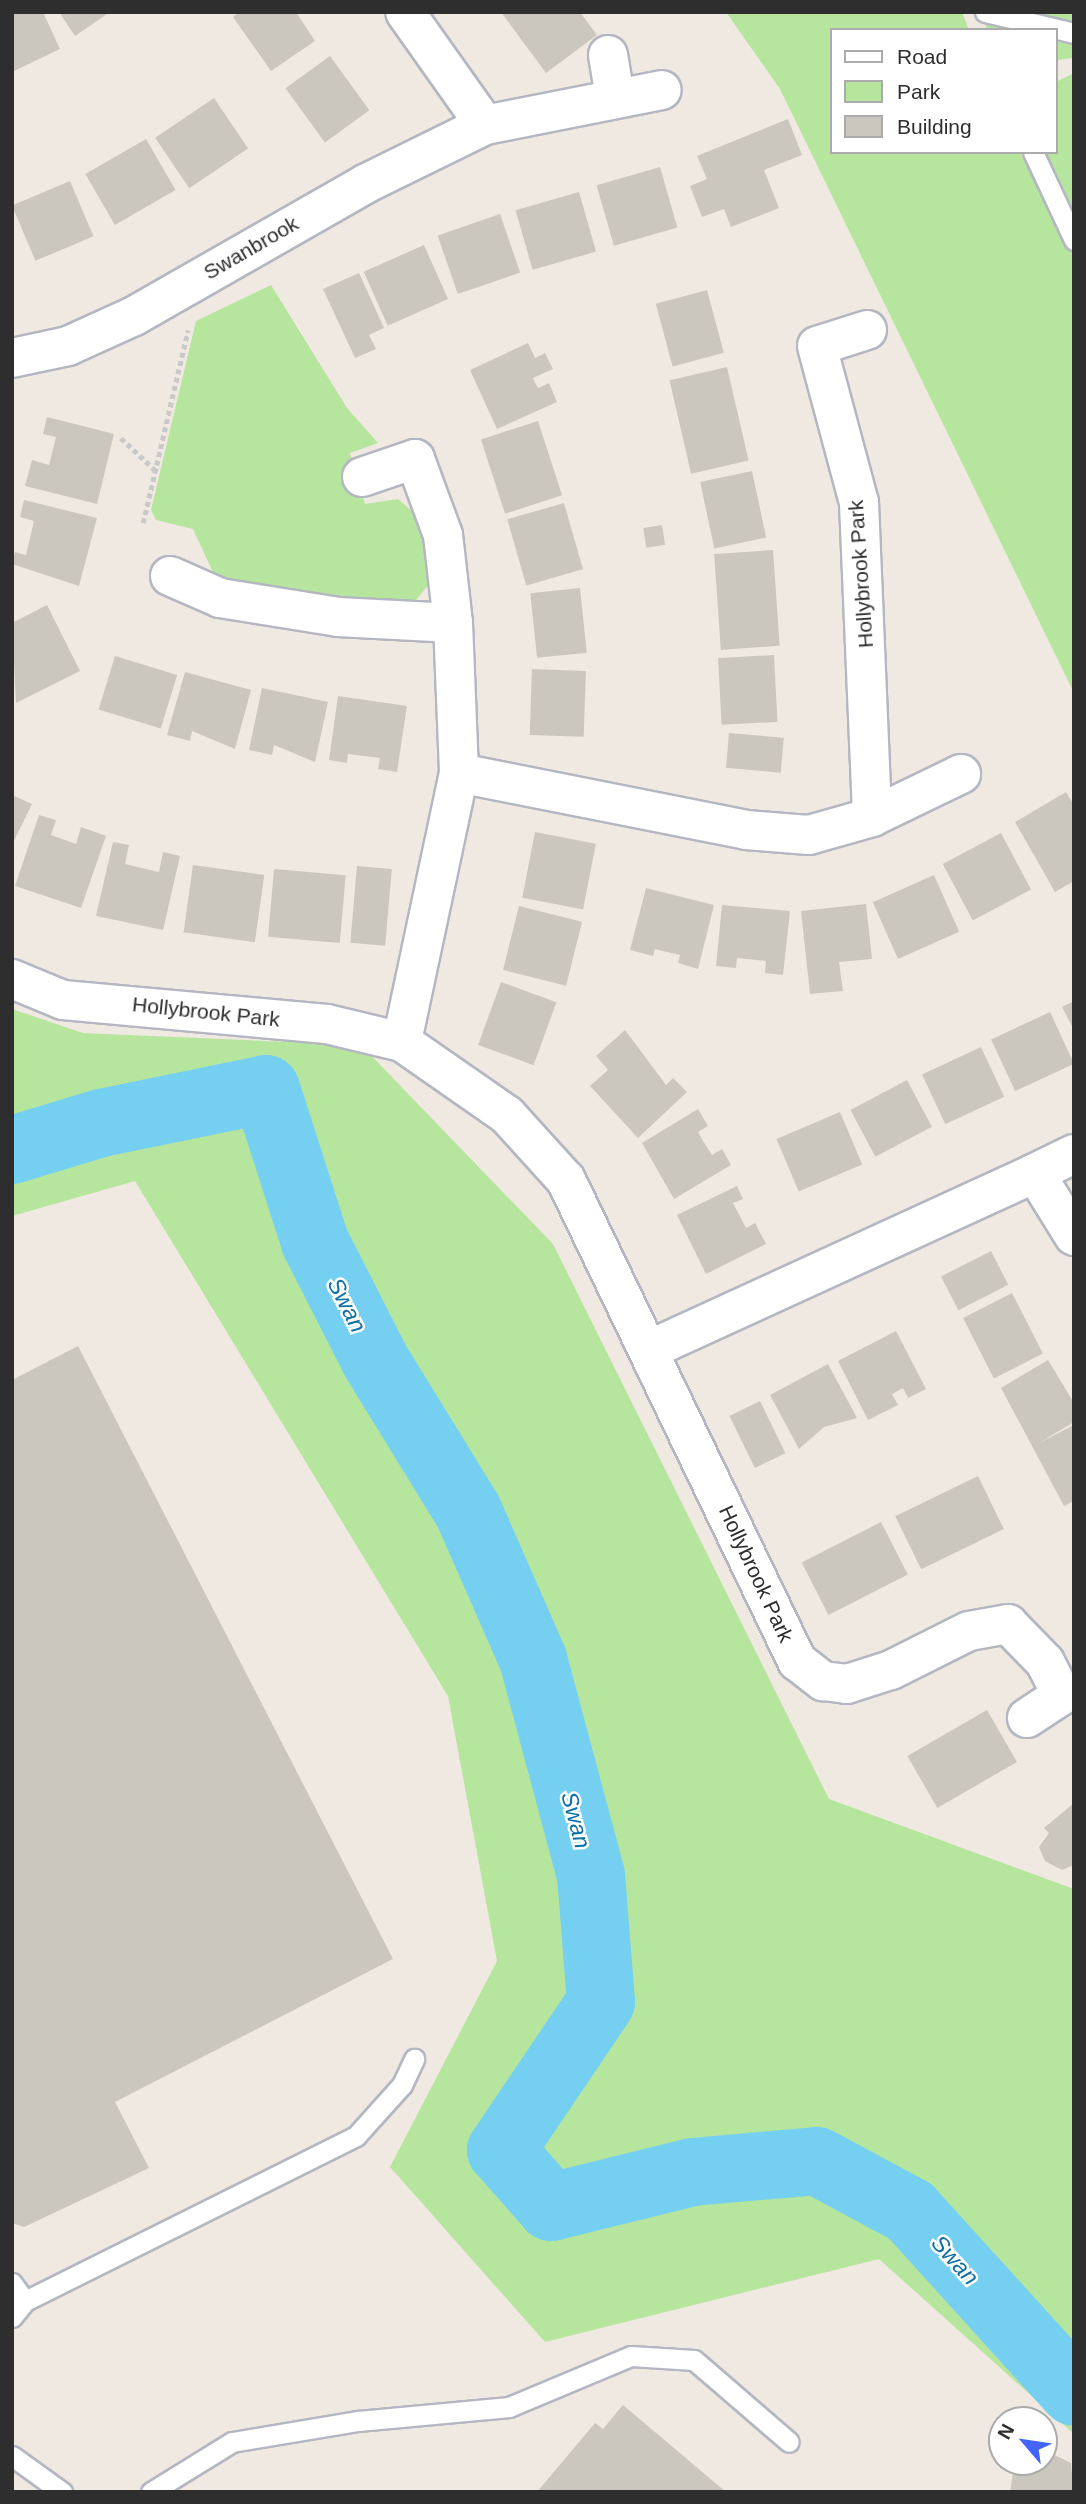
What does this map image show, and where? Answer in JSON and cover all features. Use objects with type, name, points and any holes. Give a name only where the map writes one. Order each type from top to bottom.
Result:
[{"type":"street","points":[[404,12],[485,125]]},
{"type":"street","points":[[608,55],[615,97]]},
{"type":"street","name":"Swanbrook","points":[[12,358],[68,346],[134,316],[365,184],[485,125],[615,97],[662,90]]},
{"type":"street","name":"Hollybrook Park","points":[[867,330],[817,346],[859,503],[872,817]]},
{"type":"street","points":[[362,477],[415,459],[443,535],[453,623],[459,773],[402,1042]]},
{"type":"street","points":[[170,576],[220,598],[338,617],[453,623]]},
{"type":"street","points":[[459,773],[746,830],[809,835],[872,817],[961,774]]},
{"type":"street","name":"Hollybrook Park","points":[[12,979],[63,1000],[327,1024],[402,1042],[507,1115],[566,1180],[652,1349],[797,1661],[823,1681],[847,1684],[891,1670],[969,1631],[1008,1624],[1045,1662],[1068,1691],[1027,1718]]},
{"type":"street","points":[[652,1349],[1074,1154]]},
{"type":"street","points":[[1035,1173],[1074,1236]]},
{"type":"lane","points":[[983,12],[1052,28]]},
{"type":"lane","points":[[1034,154],[1074,240]]},
{"type":"lane","points":[[12,2317],[24,2301],[355,2136],[401,2085],[414,2059]]},
{"type":"lane","points":[[12,2283],[24,2301]]},
{"type":"lane","points":[[151,2492],[232,2442],[358,2421],[509,2407],[631,2356],[695,2360],[789,2442]]},
{"type":"lane","points":[[12,2456],[58,2491]]},
{"type":"path","points":[[142,523],[192,316]]},
{"type":"path","points":[[121,438],[155,470]]},
{"type":"green space","points":[[726,12],[962,12],[968,28],[830,28],[830,154],[1021,154],[1074,253],[1074,693],[780,89]]},
{"type":"green space","points":[[982,12],[1074,12],[1074,58],[1058,60],[1058,28],[986,28]]},
{"type":"green space","points":[[1074,73],[1074,240],[1034,154],[1058,154],[1058,81]]},
{"type":"green space","points":[[271,285],[347,408],[378,443],[350,453],[365,504],[398,499],[420,518],[432,580],[413,604],[351,602],[224,580],[213,572],[193,529],[156,520],[151,510],[196,321]]},
{"type":"green space","points":[[12,1009],[83,1033],[361,1045],[553,1244],[829,1799],[1074,1889],[1074,2434],[1058,2420],[1058,2406],[1043,2406],[879,2259],[545,2342],[390,2167],[497,1961],[448,1696],[135,1181],[12,1216]]},
{"type":"building","points":[[12,12],[43,12],[60,49],[12,72]]},
{"type":"building","points":[[59,12],[110,12],[75,36]]},
{"type":"building","points":[[239,12],[296,12],[315,41],[271,71],[233,17]]},
{"type":"building","points":[[501,12],[580,12],[597,35],[546,73]]},
{"type":"building","points":[[330,56],[369,110],[325,143],[286,88]]},
{"type":"building","points":[[214,98],[248,149],[189,188],[155,138]]},
{"type":"building","points":[[788,119],[802,155],[764,170],[779,208],[731,227],[724,209],[702,217],[690,186],[707,179],[697,156]]},
{"type":"building","points":[[146,139],[176,190],[115,225],[85,174]]},
{"type":"building","points":[[660,167],[677,228],[614,246],[597,185]]},
{"type":"building","points":[[70,181],[93,236],[35,261],[12,206]]},
{"type":"building","points":[[579,192],[596,252],[533,270],[516,210]]},
{"type":"building","points":[[500,214],[520,273],[458,294],[438,235]]},
{"type":"building","points":[[424,245],[448,299],[388,326],[364,272]]},
{"type":"building","points":[[359,273],[384,328],[369,335],[376,349],[355,358],[323,289]]},
{"type":"building","points":[[707,290],[724,353],[673,367],[656,304]]},
{"type":"building","points":[[528,343],[535,358],[545,353],[553,369],[533,378],[538,388],[549,383],[557,402],[497,429],[470,370]]},
{"type":"building","points":[[727,367],[749,461],[691,474],[670,380]]},
{"type":"building","points":[[47,417],[114,434],[97,504],[25,486],[32,460],[49,465],[56,437],[43,434]]},
{"type":"building","points":[[538,421],[562,495],[505,514],[481,440]]},
{"type":"building","points":[[752,471],[766,538],[714,549],[700,482]]},
{"type":"building","points":[[24,500],[97,518],[79,586],[12,564],[15,552],[26,555],[34,521],[20,517]]},
{"type":"building","points":[[564,503],[583,569],[526,586],[507,519]]},
{"type":"building","points":[[662,525],[665,545],[646,548],[643,528]]},
{"type":"building","points":[[773,550],[780,646],[721,650],[714,554]]},
{"type":"building","points":[[580,588],[587,653],[537,658],[530,593]]},
{"type":"building","points":[[47,605],[80,671],[16,703],[12,623]]},
{"type":"building","points":[[774,655],[778,722],[722,725],[718,658]]},
{"type":"building","points":[[115,656],[177,675],[161,729],[99,710]]},
{"type":"building","points":[[532,669],[586,671],[584,737],[530,735]]},
{"type":"building","points":[[185,672],[251,690],[235,749],[192,731],[190,741],[167,735]]},
{"type":"building","points":[[262,688],[328,702],[315,762],[274,745],[272,755],[249,750]]},
{"type":"building","points":[[338,696],[407,706],[397,772],[378,769],[380,758],[348,754],[347,763],[329,760]]},
{"type":"building","points":[[729,733],[784,738],[781,773],[726,768]]},
{"type":"building","points":[[1066,792],[1074,805],[1074,881],[1055,892],[1015,822]]},
{"type":"building","points":[[12,795],[32,804],[12,845]]},
{"type":"building","points":[[39,815],[56,820],[51,835],[76,844],[81,827],[106,836],[81,908],[15,886]]},
{"type":"building","points":[[535,832],[596,844],[583,910],[522,898]]},
{"type":"building","points":[[1001,833],[1031,890],[973,920],[943,864]]},
{"type":"building","points":[[113,842],[129,845],[125,864],[159,872],[163,852],[180,856],[163,930],[96,916]]},
{"type":"building","points":[[193,865],[264,875],[255,942],[184,932]]},
{"type":"building","points":[[357,866],[392,869],[385,946],[350,943]]},
{"type":"building","points":[[274,869],[346,875],[340,943],[268,937]]},
{"type":"building","points":[[934,875],[959,932],[898,959],[873,902]]},
{"type":"building","points":[[646,888],[714,905],[698,969],[678,963],[680,955],[655,949],[653,956],[630,950]]},
{"type":"building","points":[[866,904],[872,959],[839,962],[843,991],[810,994],[801,911]]},
{"type":"building","points":[[722,905],[790,911],[783,975],[765,973],[766,961],[737,958],[736,968],[716,966]]},
{"type":"building","points":[[519,906],[582,922],[566,986],[503,970]]},
{"type":"building","points":[[501,982],[556,1002],[534,1065],[478,1045]]},
{"type":"building","points":[[1074,1001],[1074,1030],[1062,1007]]},
{"type":"building","points":[[1050,1012],[1074,1064],[1015,1091],[991,1039]]},
{"type":"building","points":[[625,1030],[666,1085],[673,1078],[687,1092],[638,1138],[590,1086],[608,1070],[596,1056]]},
{"type":"building","points":[[981,1047],[1004,1097],[945,1124],[922,1074]]},
{"type":"building","points":[[907,1080],[932,1127],[875,1157],[850,1110]]},
{"type":"building","points":[[698,1109],[708,1126],[698,1132],[703,1141],[712,1155],[722,1149],[731,1165],[674,1199],[642,1143]]},
{"type":"building","points":[[840,1112],[862,1164],[799,1191],[776,1139]]},
{"type":"building","points":[[737,1186],[743,1199],[733,1203],[746,1228],[755,1223],[766,1244],[706,1274],[677,1215]]},
{"type":"building","points":[[991,1251],[1008,1285],[958,1310],[941,1276]]},
{"type":"building","points":[[1012,1293],[1043,1354],[994,1379],[963,1318]]},
{"type":"building","points":[[896,1331],[926,1389],[908,1398],[903,1388],[892,1394],[898,1405],[868,1420],[838,1361]]},
{"type":"building","points":[[78,1346],[393,1959],[115,2102],[149,2168],[24,2227],[12,2223],[12,1380]]},
{"type":"building","points":[[1048,1360],[1074,1403],[1074,1422],[1039,1443],[1074,1425],[1074,1501],[1064,1506],[1001,1388]]},
{"type":"building","points":[[828,1364],[857,1418],[824,1427],[799,1449],[770,1395]]},
{"type":"building","points":[[760,1401],[785,1453],[755,1468],[729,1416]]},
{"type":"building","points":[[978,1476],[1004,1529],[921,1569],[895,1516]]},
{"type":"building","points":[[881,1522],[908,1575],[828,1615],[802,1562]]},
{"type":"building","points":[[987,1710],[1017,1762],[937,1808],[907,1756]]},
{"type":"building","points":[[1074,1803],[1074,1865],[1062,1870],[1045,1861],[1039,1847],[1049,1833],[1044,1828]]},
{"type":"building","points":[[623,2405],[726,2492],[537,2492],[595,2423],[603,2429]]},
{"type":"building","points":[[1058,2457],[1071,2463],[1074,2492],[1010,2492],[1012,2476],[1058,2476]]},
{"type":"waterway","name":"Swan","points":[[12,1150],[101,1123],[266,1089],[315,1242],[375,1360],[468,1511],[533,1659],[591,1875],[601,2002],[501,2150],[551,2207],[692,2172],[817,2161],[910,2211],[1074,2392]]}]
